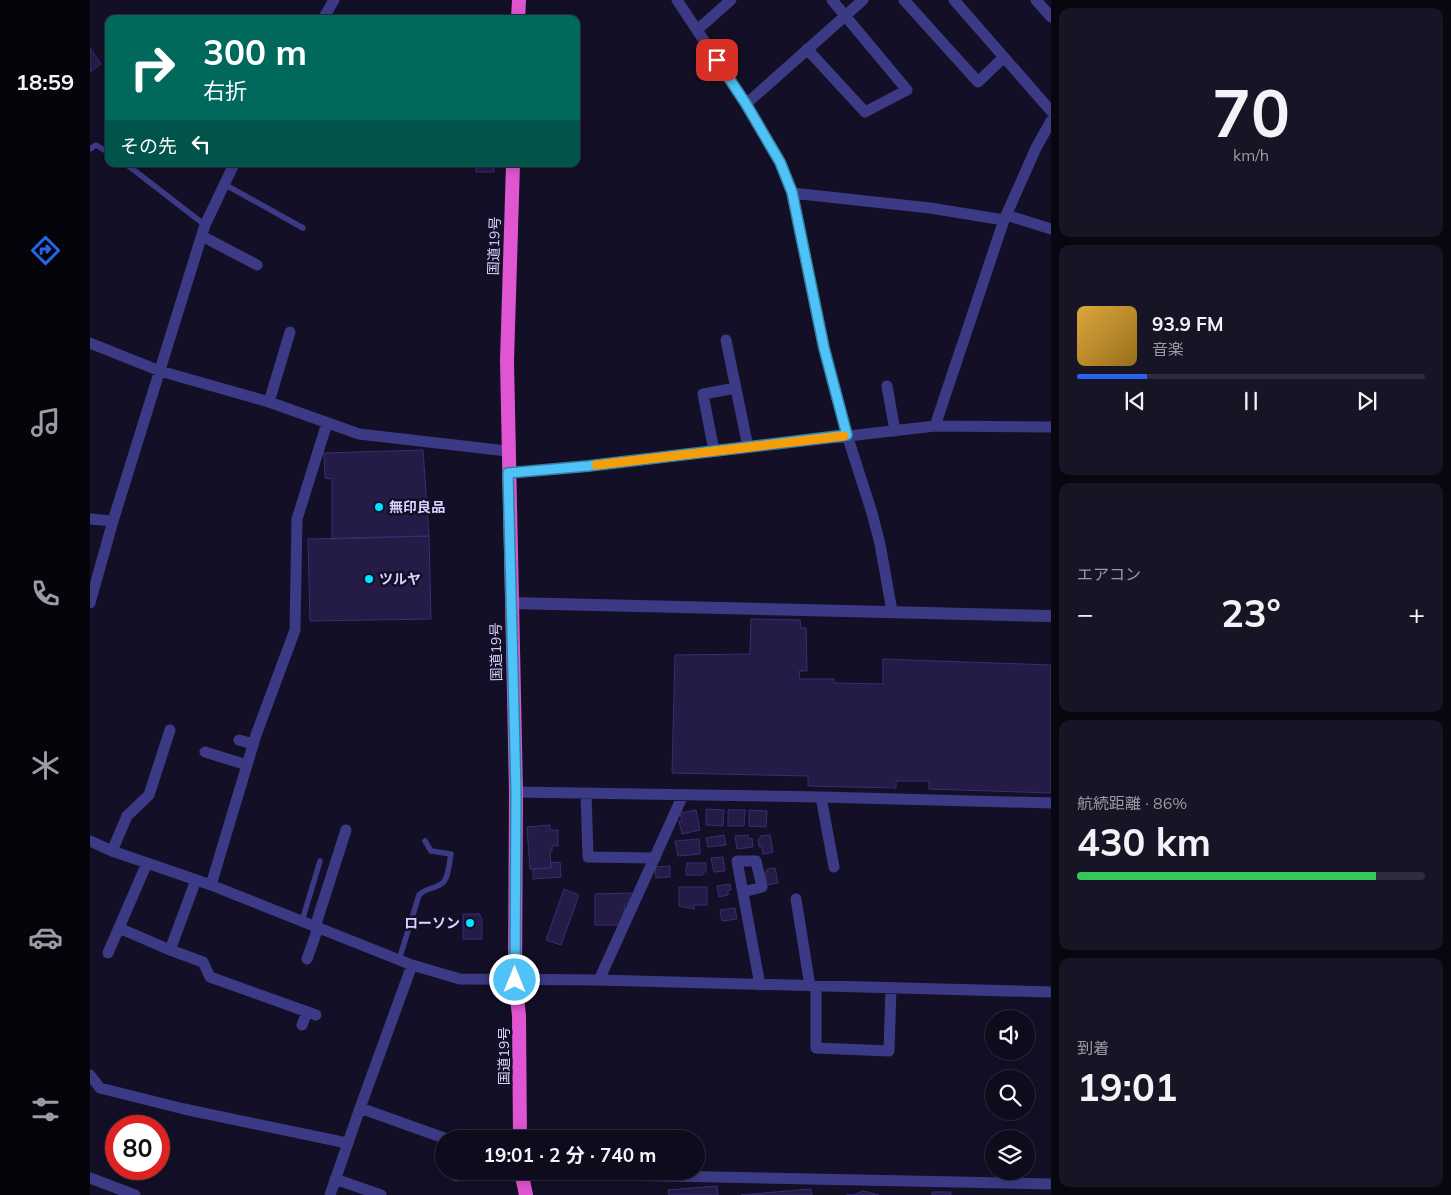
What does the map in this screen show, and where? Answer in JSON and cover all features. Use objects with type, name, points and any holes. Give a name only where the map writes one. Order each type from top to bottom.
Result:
[{"type":"highway","points":[[518,15],[519,0]]},
{"type":"highway","name":"国道19号","points":[[513,167],[507,361],[507,451],[516,792],[515,980],[520,1016],[520,1130]]},
{"type":"highway","points":[[523,1180],[526,1195]]},
{"type":"street","points":[[325,15],[334,0]]},
{"type":"street","points":[[677,0],[746,104],[780,162],[792,192],[824,348],[847,435],[872,512],[880,544],[892,611]]},
{"type":"street","points":[[697,30],[731,0]]},
{"type":"street","points":[[807,49],[865,112],[907,90],[832,0]]},
{"type":"street","points":[[746,104],[863,0]]},
{"type":"street","points":[[904,0],[978,82],[1004,57]]},
{"type":"street","points":[[954,0],[1051,111]]},
{"type":"street","points":[[1036,0],[1051,17]]},
{"type":"street","points":[[935,426],[1005,217],[1036,148],[1051,121]]},
{"type":"street","points":[[90,603],[113,522],[204,231],[232,167]]},
{"type":"street","points":[[792,192],[1005,217],[1051,229]]},
{"type":"street","points":[[204,231],[257,265]]},
{"type":"street","points":[[269,402],[290,332]]},
{"type":"street","points":[[726,340],[748,447]]},
{"type":"street","points":[[90,343],[160,371],[269,402],[359,434],[507,451]]},
{"type":"street","points":[[887,386],[895,430]]},
{"type":"street","points":[[714,451],[704,394],[736,388]]},
{"type":"street","points":[[211,886],[253,744],[295,630],[297,519],[327,423]]},
{"type":"street","points":[[508,473],[935,426],[1051,427]]},
{"type":"street","points":[[90,519],[113,522]]},
{"type":"street","points":[[512,603],[1051,616]]},
{"type":"street","points":[[112,851],[127,816],[148,795],[168,735],[154,738]]},
{"type":"street","points":[[239,740],[253,744]]},
{"type":"street","points":[[205,752],[247,765]]},
{"type":"street","points":[[516,792],[1051,803]]},
{"type":"street","points":[[586,793],[588,857],[655,858]]},
{"type":"street","points":[[599,980],[683,795]]},
{"type":"street","points":[[821,797],[834,867]]},
{"type":"street","points":[[306,959],[346,830]]},
{"type":"street","points":[[90,841],[112,851],[196,880],[412,966],[460,979],[599,980],[1051,992]]},
{"type":"street","points":[[108,953],[147,863]]},
{"type":"street","points":[[170,950],[196,880]]},
{"type":"street","points":[[743,892],[760,985]]},
{"type":"street","points":[[796,899],[813,986],[816,1048],[889,1051],[891,988]]},
{"type":"street","points":[[119,928],[203,962],[210,977],[311,1014],[302,1025]]},
{"type":"street","points":[[330,1195],[347,1143],[412,966]]},
{"type":"street","points":[[90,1075],[100,1088],[184,1109],[347,1143]]},
{"type":"street","points":[[360,1108],[435,1135]]},
{"type":"street","points":[[90,1178],[135,1195]]},
{"type":"street","points":[[335,1179],[381,1195]]},
{"type":"street","points":[[705,1179],[1034,1190],[1051,1184]]},
{"type":"lane","points":[[90,149],[96,145],[105,151]]},
{"type":"lane","points":[[129,167],[204,231]]},
{"type":"lane","points":[[224,184],[303,228]]},
{"type":"lane","points":[[399,960],[419,895],[424,890],[441,884],[446,880],[451,854],[430,851],[425,841]]},
{"type":"lane","points":[[302,922],[320,861]]},
{"type":"building","points":[[90,48],[101,64],[90,72]]},
{"type":"building","points":[[476,167],[494,167],[494,172],[476,172]]},
{"type":"building","name":"無印良品","points":[[423,450],[429,536],[332,539],[332,479],[325,478],[324,453]]},
{"type":"building","name":"ツルヤ","points":[[429,536],[431,619],[310,621],[308,539]]},
{"type":"building","points":[[751,619],[800,620],[801,628],[806,628],[807,671],[799,671],[800,679],[834,679],[834,683],[883,684],[883,659],[1051,665],[1051,793],[929,789],[929,781],[896,781],[896,788],[808,786],[808,776],[672,773],[675,655],[750,654]]},
{"type":"building","points":[[706,809],[724,810],[723,826],[706,825]]},
{"type":"building","points":[[696,810],[700,830],[682,834],[679,821],[682,821],[680,813]]},
{"type":"building","points":[[728,810],[745,810],[744,826],[728,826]]},
{"type":"building","points":[[749,810],[767,811],[766,827],[749,826]]},
{"type":"building","points":[[550,825],[550,830],[558,830],[558,846],[552,846],[552,851],[550,851],[551,868],[530,869],[527,827]]},
{"type":"building","points":[[724,835],[726,845],[708,847],[706,838]]},
{"type":"building","points":[[748,835],[749,839],[752,838],[753,847],[737,849],[735,836]]},
{"type":"building","points":[[770,835],[773,852],[763,854],[762,847],[759,847],[758,839],[760,839],[760,836]]},
{"type":"building","points":[[699,839],[700,854],[678,856],[675,841]]},
{"type":"building","points":[[723,857],[725,871],[714,872],[711,858]]},
{"type":"building","points":[[560,862],[561,877],[533,879],[533,869],[551,868],[550,863]]},
{"type":"building","points":[[687,863],[706,863],[706,872],[703,872],[703,875],[686,875]]},
{"type":"building","points":[[670,866],[670,877],[656,878],[655,867]]},
{"type":"building","points":[[775,868],[778,883],[767,885],[765,872],[767,872],[767,869]]},
{"type":"building","points":[[730,884],[731,890],[728,890],[728,895],[719,897],[717,886]]},
{"type":"building","points":[[679,887],[707,887],[707,905],[694,905],[694,909],[679,906]]},
{"type":"building","points":[[564,889],[579,895],[561,945],[546,940]]},
{"type":"building","points":[[595,894],[636,894],[631,904],[625,904],[620,925],[595,925]]},
{"type":"building","points":[[735,908],[737,919],[722,921],[720,910]]},
{"type":"building","points":[[463,914],[480,914],[482,918],[482,939],[463,939]]},
{"type":"building","points":[[717,1186],[718,1195],[669,1195],[668,1190]]},
{"type":"building","points":[[811,1189],[812,1195],[741,1195]]},
{"type":"building","points":[[863,1191],[879,1195],[854,1195]]},
{"type":"building","points":[[932,1192],[951,1192],[951,1195],[932,1195]]},
{"type":"slow traffic","points":[[596,465],[844,436]]},
{"type":"place","name":"無印良品","points":[[379,507]]},
{"type":"place","name":"ツルヤ","points":[[369,579]]},
{"type":"place","name":"ローソン","points":[[470,923]]},
{"type":"route","points":[[515,980],[516,792],[508,473],[588,466],[847,435],[824,348],[792,192],[780,162],[746,104],[717,60]]}]
